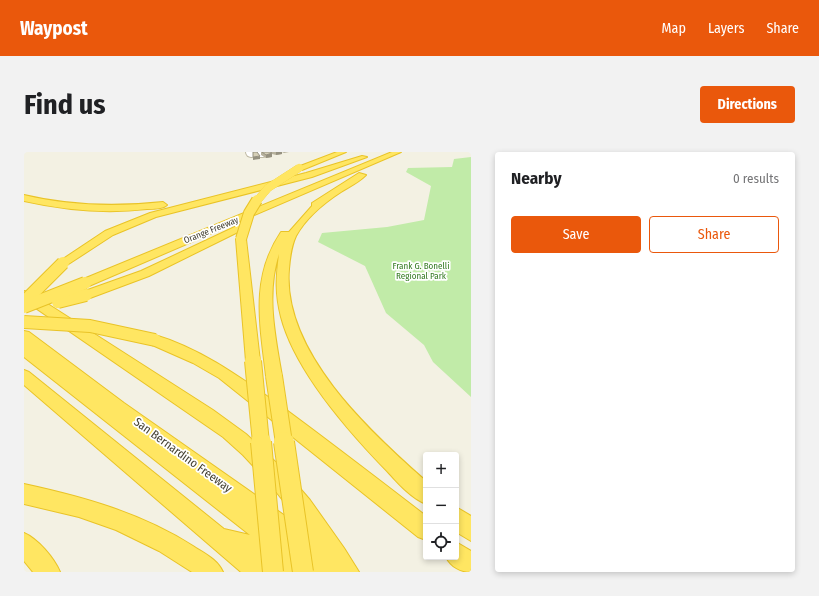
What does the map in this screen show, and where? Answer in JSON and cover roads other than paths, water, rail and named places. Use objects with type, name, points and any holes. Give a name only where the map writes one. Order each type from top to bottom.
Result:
[{"type":"highway","points":[[274,572],[241,239],[248,214],[259,196],[273,182],[298,168],[343,152]]},
{"type":"highway","name":"Orange Freeway","points":[[24,295],[83,284],[398,152]]},
{"type":"highway","points":[[303,572],[264,303],[269,263],[278,242],[295,220],[311,207],[362,176],[406,152]]},
{"type":"highway","points":[[24,302],[63,263],[96,241],[138,220],[170,209],[254,189],[378,153]]},
{"type":"highway","name":"Orange Freeway","points":[[108,263],[378,153]]},
{"type":"highway","points":[[24,308],[83,284],[124,283],[160,269],[340,177]]},
{"type":"highway","points":[[24,198],[45,204],[78,208],[108,209],[173,204],[254,189]]},
{"type":"highway","points":[[322,201],[302,222],[290,238],[285,251],[282,268],[283,293],[289,319],[301,348],[315,373],[346,415],[376,448],[423,491]]},
{"type":"highway","points":[[24,295],[232,434],[250,448],[274,473],[299,504],[326,539],[347,572]]},
{"type":"highway","points":[[24,322],[79,323],[129,332],[155,340],[198,359],[224,374],[298,429],[423,528]]},
{"type":"highway","name":"San Bernardino Freeway","points":[[24,336],[118,408],[344,572]]},
{"type":"highway","points":[[24,349],[315,572]]},
{"type":"highway","points":[[24,376],[259,572]]},
{"type":"highway","points":[[24,494],[86,509],[154,535],[194,559],[211,572]]},
{"type":"highway","points":[[459,520],[471,530]]},
{"type":"highway","points":[[221,540],[256,548],[286,572]]},
{"type":"highway","points":[[24,544],[48,572]]},
{"type":"highway","points":[[459,555],[471,565]]},
{"type":"street","points":[[254,152],[263,152]]},
{"type":"park label","name":"Frank G. Bonelli Regional Park","points":[[421,272]]}]
